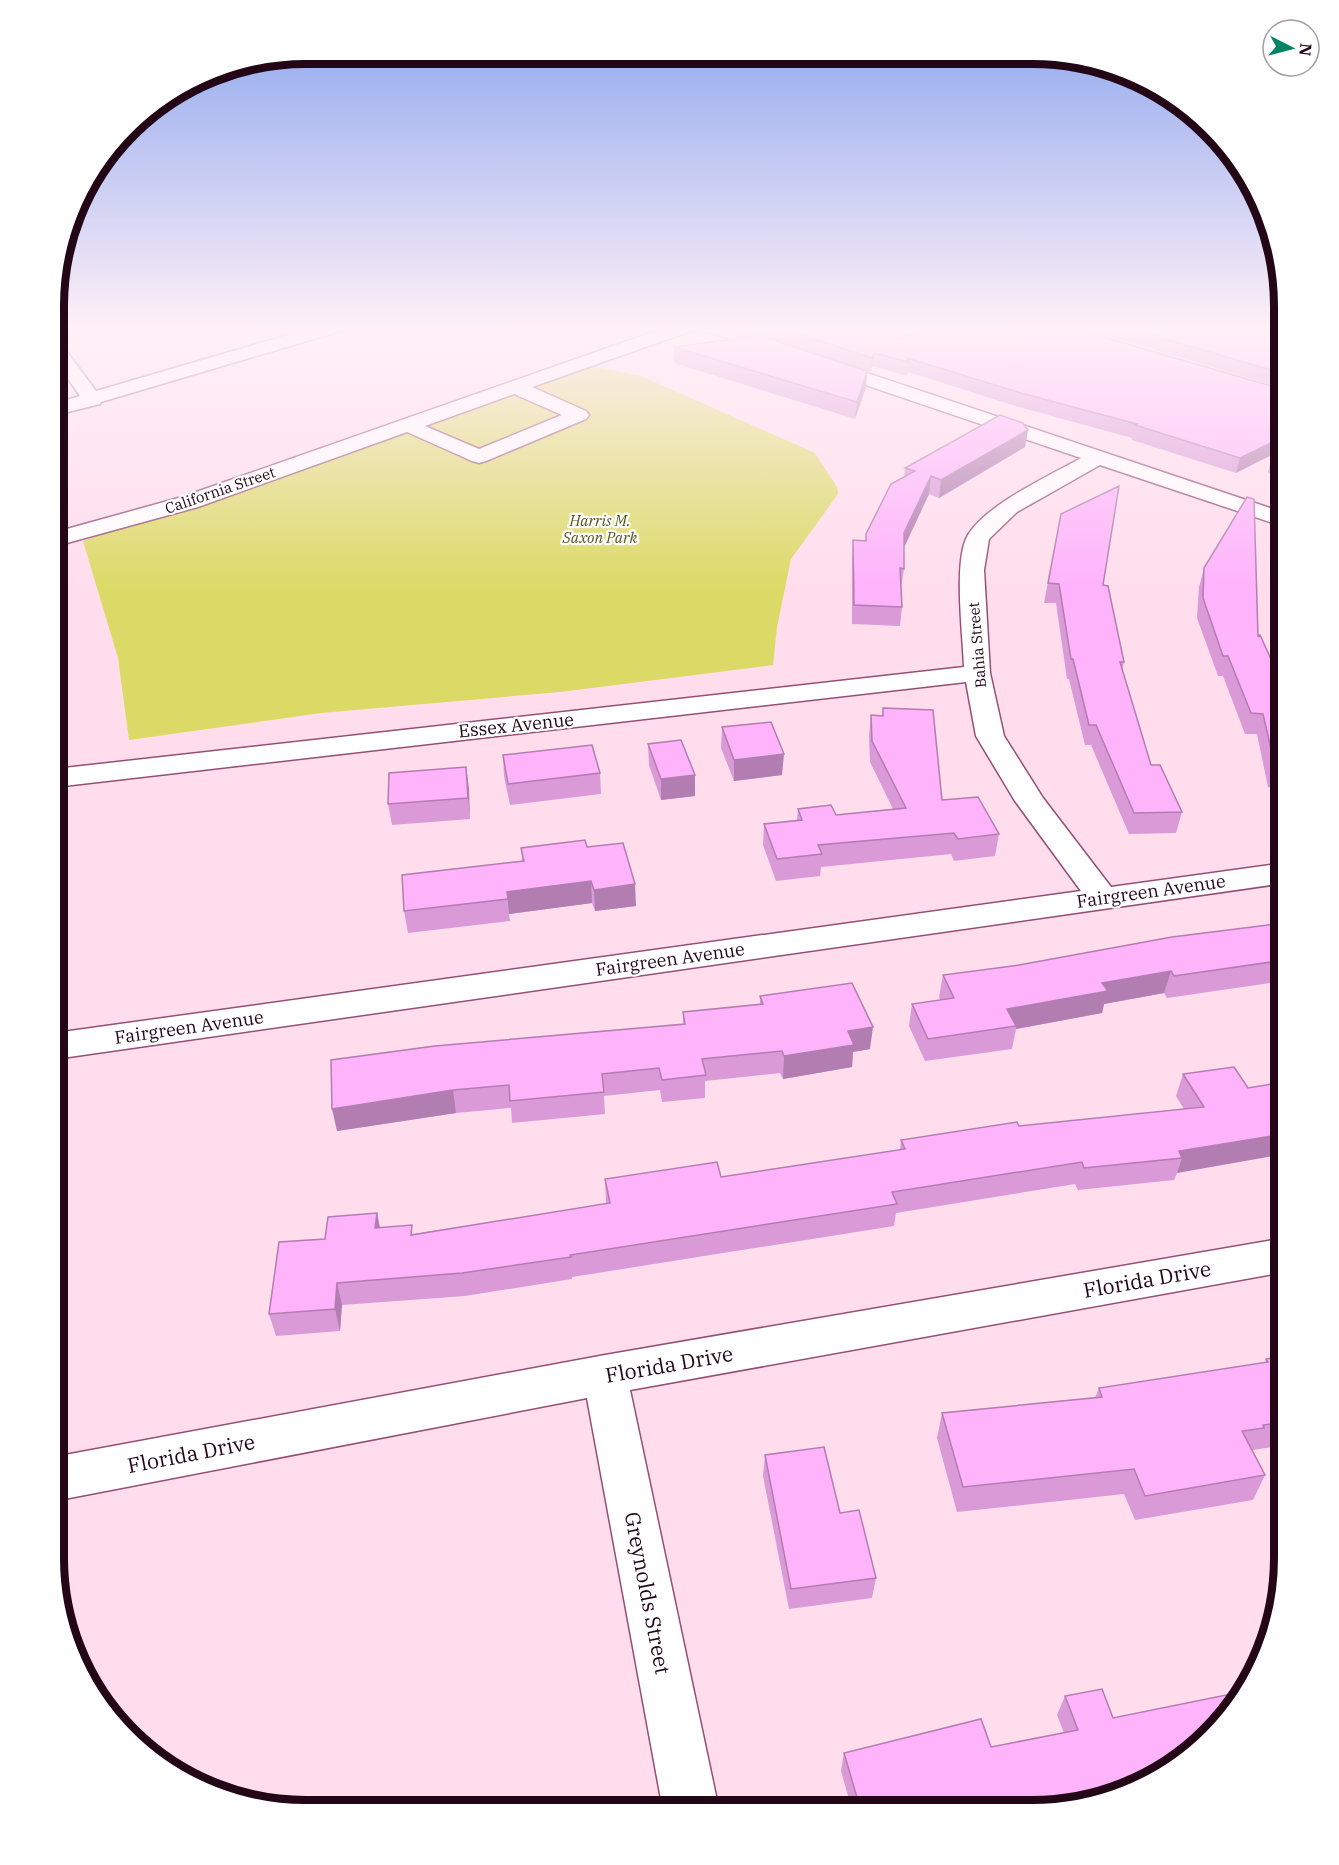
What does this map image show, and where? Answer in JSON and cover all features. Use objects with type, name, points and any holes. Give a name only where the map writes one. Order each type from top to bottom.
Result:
[{"type":"street","name":"California Street","points":[[64,537],[190,502],[441,413]]},
{"type":"street","points":[[407,425],[479,457],[579,415],[575,413]]},
{"type":"street","points":[[967,413],[1274,516]]},
{"type":"street","name":"Bahia Street","points":[[1098,457],[1009,507],[978,537],[972,570],[977,674],[990,736],[1030,801],[1102,897]]},
{"type":"street","name":"Essex Avenue","points":[[64,777],[977,674]]},
{"type":"street","name":"Fairgreen Avenue","points":[[64,1045],[1274,874]]},
{"type":"street","name":"Florida Drive","points":[[64,1477],[605,1375],[1274,1257]]},
{"type":"street","name":"Greynolds Street","points":[[605,1375],[689,1800]]},
{"type":"green space","name":"Harris M. Saxon Park","points":[[458,413],[725,413],[815,453],[837,487],[838,494],[791,559],[777,627],[773,665],[560,692],[321,713],[129,740],[118,658],[83,541]]},
{"type":"building","points":[[1096,413],[1274,413],[1274,441],[1240,458],[1135,425],[1137,424]]},
{"type":"building","points":[[1000,415],[1023,423],[1028,430],[941,480],[931,476],[904,533],[904,569],[900,568],[902,607],[854,605],[853,540],[866,541],[866,534],[891,484],[915,471],[905,468]]},
{"type":"building","points":[[1119,486],[1103,585],[1108,586],[1124,662],[1120,662],[1151,765],[1160,765],[1182,812],[1134,813],[1096,725],[1089,725],[1073,659],[1071,659],[1059,584],[1048,583],[1061,514]]},
{"type":"building","points":[[1247,497],[1254,499],[1258,636],[1260,635],[1274,666],[1274,762],[1263,714],[1251,713],[1228,656],[1223,656],[1203,598],[1204,568]]},
{"type":"building","points":[[883,708],[933,710],[942,800],[978,797],[999,834],[958,839],[954,833],[818,845],[822,854],[777,859],[764,824],[802,820],[798,809],[831,805],[836,815],[906,808],[872,741],[871,715],[883,716]]},
{"type":"building","points":[[771,722],[784,754],[734,760],[722,727]]},
{"type":"building","points":[[681,740],[695,775],[661,779],[648,744]]},
{"type":"building","points":[[592,745],[600,773],[508,784],[503,755]]},
{"type":"building","points":[[466,767],[468,798],[388,804],[389,773]]},
{"type":"building","points":[[585,840],[587,847],[623,843],[635,884],[594,890],[591,881],[507,892],[508,899],[404,911],[402,875],[524,861],[521,848]]},
{"type":"building","points":[[1274,924],[1274,962],[1174,976],[1171,971],[1102,983],[1108,991],[1007,1009],[1016,1026],[928,1039],[912,1004],[954,998],[943,975],[1019,965],[1172,937]]},
{"type":"building","points":[[852,983],[873,1027],[848,1031],[854,1045],[784,1056],[782,1051],[702,1059],[706,1075],[662,1080],[659,1068],[602,1074],[604,1092],[510,1101],[509,1085],[453,1090],[332,1109],[331,1060],[435,1046],[685,1024],[683,1012],[763,1004],[760,996]]},
{"type":"building","points":[[1234,1067],[1248,1088],[1274,1084],[1274,1136],[1179,1151],[1182,1158],[1084,1168],[1082,1162],[892,1192],[897,1204],[570,1255],[571,1257],[462,1273],[337,1283],[335,1309],[269,1314],[279,1242],[325,1239],[328,1217],[377,1213],[375,1228],[412,1225],[411,1235],[610,1203],[605,1179],[717,1162],[721,1177],[905,1149],[901,1140],[1017,1122],[1019,1126],[1204,1107],[1183,1074]]},
{"type":"building","points":[[1274,1358],[1274,1423],[1263,1425],[1264,1428],[1242,1431],[1265,1475],[1145,1496],[1134,1469],[963,1487],[942,1413],[1102,1397],[1099,1388],[1268,1362],[1266,1359]]},
{"type":"building","points":[[824,1447],[840,1513],[859,1510],[876,1578],[791,1589],[765,1455]]},
{"type":"building","points":[[1102,1689],[1113,1718],[1234,1694],[1204,1730],[1167,1760],[1140,1776],[1110,1788],[1080,1796],[1048,1800],[858,1800],[844,1753],[981,1719],[991,1747],[1078,1730],[1065,1696]]}]
